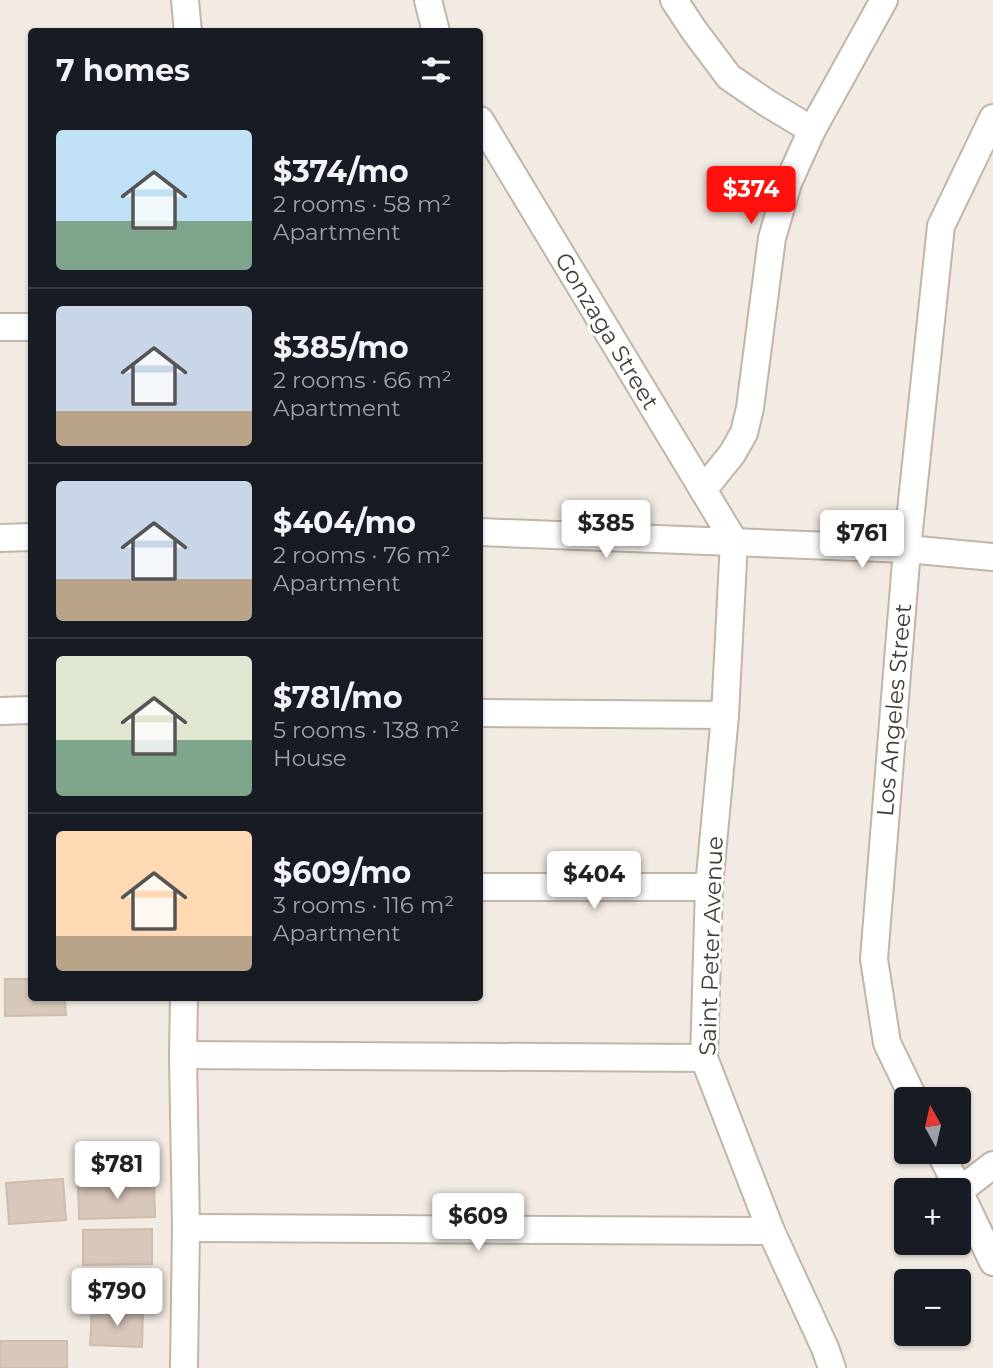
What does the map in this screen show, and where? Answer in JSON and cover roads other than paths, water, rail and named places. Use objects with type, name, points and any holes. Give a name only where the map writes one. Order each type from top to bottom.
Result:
[{"type":"street","points":[[185,0],[188,28]]},
{"type":"street","points":[[428,0],[435,28]]},
{"type":"street","points":[[674,0],[729,77],[812,130]]},
{"type":"street","points":[[703,490],[733,454],[744,433],[750,408],[772,238],[788,183],[812,130],[884,0]]},
{"type":"street","name":"Los Angeles Street","points":[[908,1087],[887,1043],[874,959],[907,549],[941,226],[993,118]]},
{"type":"street","name":"Gonzaga Street","points":[[483,125],[734,541]]},
{"type":"street","points":[[0,327],[28,327]]},
{"type":"street","points":[[483,532],[907,549],[993,557]]},
{"type":"street","points":[[0,538],[28,537]]},
{"type":"street","name":"Saint Peter Avenue","points":[[734,541],[725,715],[709,887],[704,1058],[771,1231],[832,1368]]},
{"type":"street","points":[[0,710],[28,710]]},
{"type":"street","points":[[483,713],[725,715]]},
{"type":"street","points":[[483,887],[709,887]]},
{"type":"street","points":[[184,1001],[184,1368]]},
{"type":"street","points":[[183,1055],[704,1058]]},
{"type":"street","points":[[971,1182],[993,1165]]},
{"type":"street","points":[[971,1216],[993,1262]]},
{"type":"street","points":[[186,1228],[771,1231]]}]
